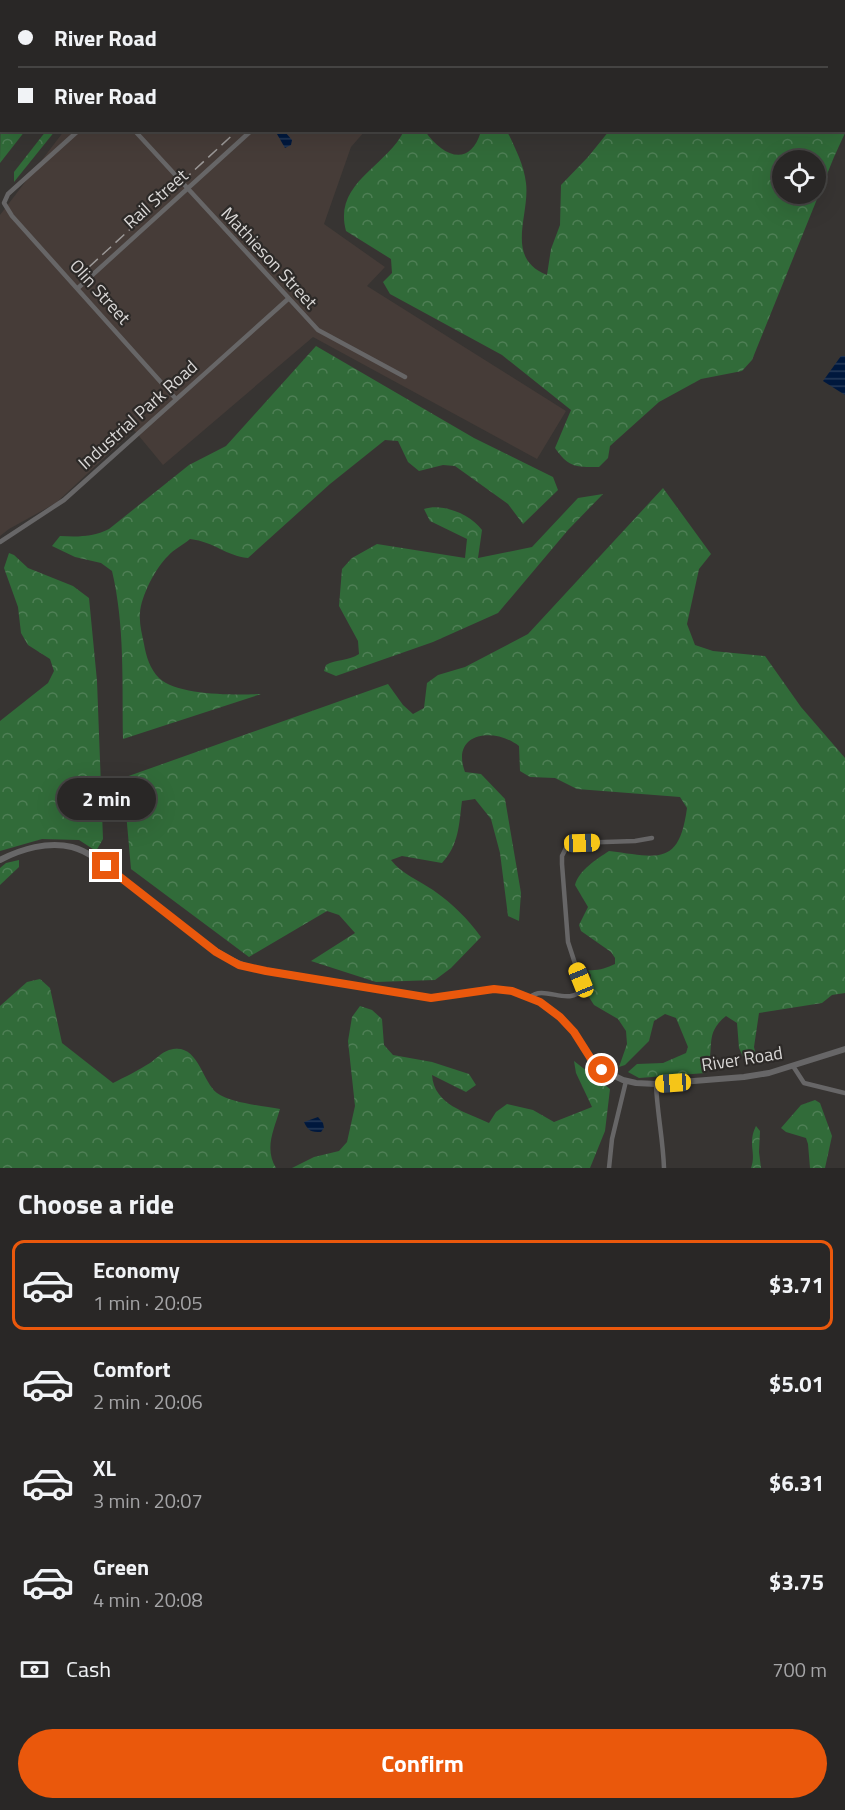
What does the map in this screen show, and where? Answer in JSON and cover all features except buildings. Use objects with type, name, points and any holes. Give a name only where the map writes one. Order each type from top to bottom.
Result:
[{"type":"street","name":"Olin Street","points":[[77,132],[8,194],[4,203],[12,216],[177,399]]},
{"type":"street","name":"Mathieson Street","points":[[136,132],[318,330],[405,377]]},
{"type":"street","name":"Rail Street","points":[[78,288],[250,132]]},
{"type":"street","name":"Industrial Park Road","points":[[0,542],[64,500],[288,299]]},
{"type":"street","points":[[530,997],[538,994],[570,997],[578,995],[583,988],[570,951],[566,921],[562,856],[567,846],[575,843],[635,841],[652,838]]},
{"type":"street","name":"River Road","points":[[0,860],[26,850],[49,845],[82,850],[106,866],[216,952],[251,969],[431,998],[494,989],[512,991],[530,997],[560,1017],[574,1032],[593,1062],[602,1070],[626,1081],[656,1084],[744,1077],[793,1066],[845,1049]]},
{"type":"street","points":[[793,1066],[804,1083],[845,1093]]},
{"type":"street","points":[[609,1168],[612,1139],[626,1081]]},
{"type":"street","points":[[656,1084],[664,1168]]},
{"type":"shaded area","points":[[63,132],[364,132],[351,147],[324,224],[385,267],[367,286],[566,411],[537,459],[313,337],[163,465],[134,430],[56,503],[0,536],[0,215]]},
{"type":"green space","points":[[0,132],[24,132],[0,163]]},
{"type":"green space","points":[[45,132],[54,132],[14,182],[14,172]]},
{"type":"green space","points":[[403,132],[426,132],[439,147],[455,155],[470,151],[481,132],[507,132],[525,176],[526,196],[522,235],[526,258],[534,268],[547,275],[551,249],[560,225],[561,185],[608,132],[845,132],[826,177],[826,150],[772,150],[772,204],[815,204],[752,360],[742,371],[701,379],[659,402],[610,446],[608,458],[599,467],[584,467],[569,463],[555,448],[571,410],[502,355],[390,294],[383,282],[392,273],[391,259],[346,231],[344,214],[347,200],[363,176],[386,155]]},
{"type":"green space","points":[[316,346],[474,438],[553,477],[558,490],[523,524],[508,504],[455,466],[443,465],[419,471],[408,462],[398,441],[385,440],[330,484],[248,558],[233,555],[207,543],[190,539],[163,561],[143,598],[140,625],[151,666],[159,678],[179,688],[208,693],[261,694],[123,739],[121,634],[112,571],[101,563],[75,557],[52,546],[60,536],[85,536],[109,529],[189,465],[226,446]]},
{"type":"green space","points":[[663,488],[711,554],[699,569],[687,624],[695,645],[713,651],[765,656],[801,707],[845,758],[845,993],[832,995],[822,1003],[759,1013],[754,1047],[757,1060],[744,1059],[739,1048],[737,1023],[726,1016],[712,1036],[706,1073],[639,1078],[628,1072],[637,1064],[663,1063],[686,1053],[688,1047],[676,1018],[665,1014],[654,1021],[649,1041],[625,1065],[619,1067],[627,1044],[626,1031],[618,1019],[594,1005],[587,994],[591,975],[588,970],[602,969],[615,964],[615,958],[611,952],[581,931],[579,925],[588,907],[575,885],[584,870],[609,851],[653,856],[672,849],[683,827],[687,808],[680,797],[577,789],[555,778],[530,777],[520,771],[519,746],[498,736],[487,735],[469,741],[464,748],[462,759],[465,772],[481,774],[505,799],[521,893],[519,921],[508,916],[500,853],[491,819],[475,799],[462,801],[455,842],[442,863],[402,856],[391,860],[405,873],[447,901],[465,917],[481,937],[451,968],[435,980],[376,982],[311,961],[355,933],[339,915],[327,911],[249,957],[131,869],[123,778],[388,684],[403,705],[413,714],[424,708],[427,683],[438,675],[465,667],[528,634]]},
{"type":"green space","points":[[603,494],[568,530],[498,613],[433,642],[336,676],[324,671],[326,665],[330,663],[359,654],[358,641],[339,606],[342,569],[352,558],[377,544],[465,558],[467,539],[430,521],[424,509],[439,508],[456,511],[477,524],[482,530],[478,558],[532,547],[578,498]]},
{"type":"green space","points":[[9,553],[28,568],[73,586],[89,598],[97,681],[103,839],[96,851],[79,840],[42,839],[0,851],[0,721],[48,683],[54,671],[50,659],[28,645],[21,633],[18,607],[4,568]]},
{"type":"green space","points":[[19,860],[19,867],[0,885],[0,868],[6,863]]},
{"type":"green space","points":[[40,979],[50,988],[62,1043],[113,1083],[146,1066],[166,1051],[179,1049],[193,1056],[217,1093],[239,1102],[280,1109],[270,1146],[272,1161],[276,1168],[0,1168],[0,1006],[27,982]]},
{"type":"green space","points":[[360,1006],[372,1010],[382,1019],[384,1045],[393,1055],[432,1062],[469,1074],[476,1085],[466,1092],[432,1075],[434,1085],[445,1100],[461,1111],[489,1123],[496,1112],[507,1104],[533,1110],[554,1122],[592,1107],[576,1073],[574,1061],[610,1089],[605,1131],[590,1168],[292,1168],[314,1157],[339,1151],[347,1142],[355,1106],[348,1041],[352,1017]]},
{"type":"green space","points":[[815,1100],[820,1103],[832,1136],[825,1168],[810,1168],[806,1138],[786,1132],[781,1128],[801,1105]]},
{"type":"green space","points":[[756,1126],[760,1131],[761,1168],[751,1168],[753,1163],[752,1138]]},
{"type":"water","points":[[285,132],[292,140],[291,145],[285,148],[277,134]]},
{"type":"water","points":[[841,356],[845,356],[845,395],[823,381]]},
{"type":"water","points":[[318,1117],[324,1128],[321,1132],[315,1132],[310,1130],[304,1122]]},
{"type":"railway","points":[[89,267],[236,132]]},
{"type":"route","points":[[106,866],[216,952],[239,965],[251,969],[431,998],[494,989],[512,991],[540,1002],[560,1017],[574,1032],[593,1062],[602,1070]]}]
